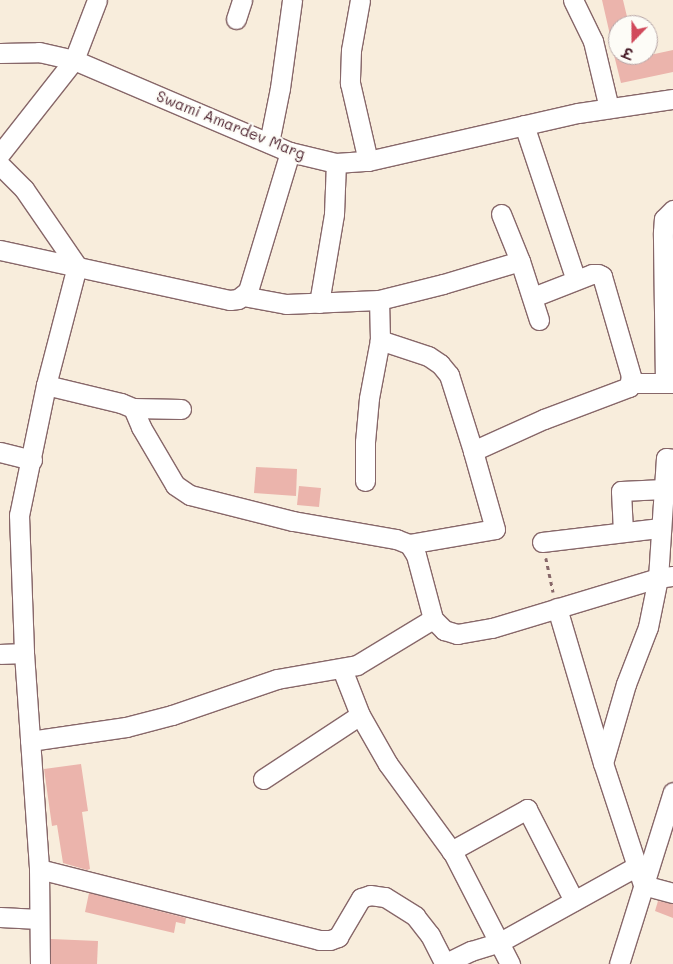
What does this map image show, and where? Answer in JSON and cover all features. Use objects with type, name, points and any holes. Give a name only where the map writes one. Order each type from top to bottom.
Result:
[{"type":"street","points":[[0,154],[74,60],[97,0]]},
{"type":"street","points":[[236,19],[242,0]]},
{"type":"street","points":[[269,143],[280,88],[292,0]]},
{"type":"street","points":[[360,0],[351,50],[350,83],[368,161]]},
{"type":"street","points":[[573,0],[593,40],[609,108]]},
{"type":"street","name":"Swami Amardev Marg","points":[[0,53],[39,52],[74,60],[290,152],[336,163],[368,161],[524,125],[609,108],[673,99]]},
{"type":"street","points":[[524,125],[576,280]]},
{"type":"street","points":[[243,296],[248,291],[290,152]]},
{"type":"street","points":[[320,303],[334,214],[336,163]]},
{"type":"street","points":[[0,165],[24,189],[77,266],[46,385],[20,515],[24,653],[39,869],[40,964]]},
{"type":"street","points":[[630,382],[669,383],[663,232],[664,219],[673,210]]},
{"type":"street","points":[[501,214],[520,261],[539,320]]},
{"type":"street","points":[[0,250],[230,300],[243,296],[286,304],[379,300],[443,284],[520,261]]},
{"type":"street","points":[[473,451],[544,420],[629,387],[631,376],[605,281],[598,274],[576,280],[532,297]]},
{"type":"street","points":[[365,480],[364,442],[368,398],[380,340],[379,300]]},
{"type":"street","points":[[133,408],[141,427],[175,485],[190,494],[293,521],[396,539],[409,544],[495,529],[449,375],[440,364],[428,356],[380,340]]},
{"type":"street","points":[[46,385],[121,403],[133,408],[181,409]]},
{"type":"street","points":[[0,452],[32,460]]},
{"type":"street","points":[[603,763],[626,684],[665,577],[660,528],[666,458],[673,459]]},
{"type":"street","points":[[623,532],[622,491],[664,490]]},
{"type":"street","points":[[542,542],[660,528]]},
{"type":"street","points":[[409,544],[416,555],[432,619],[444,630],[457,634],[492,628],[665,577]]},
{"type":"street","points":[[557,608],[603,763],[643,885]]},
{"type":"street","points":[[30,741],[126,727],[172,714],[277,679],[357,665],[432,619]]},
{"type":"street","points":[[0,654],[24,653]]},
{"type":"street","points":[[342,669],[360,715],[388,764],[452,851],[510,964]]},
{"type":"street","points":[[263,779],[360,715]]},
{"type":"street","points":[[619,964],[643,885],[667,831],[673,792]]},
{"type":"street","points":[[452,851],[527,809],[574,901]]},
{"type":"street","points":[[39,869],[319,940],[330,940],[338,937],[361,898],[370,895],[385,897],[415,916],[430,935],[445,964],[500,942],[637,866]]},
{"type":"street","points":[[643,885],[673,894]]},
{"type":"street","points":[[0,917],[39,919]]},
{"type":"path","points":[[542,542],[557,608]]},
{"type":"building","points":[[602,0],[623,0],[627,15],[608,15],[608,26]]},
{"type":"building","points":[[673,50],[673,72],[621,83],[616,65],[658,65],[658,53]]},
{"type":"building","points":[[256,467],[297,469],[296,496],[254,493]]},
{"type":"building","points":[[299,486],[321,488],[319,507],[297,505]]},
{"type":"building","points":[[81,764],[88,811],[82,812],[90,869],[87,870],[63,863],[57,825],[52,826],[44,769]]},
{"type":"building","points":[[89,893],[186,918],[185,924],[176,922],[174,933],[85,912]]},
{"type":"building","points":[[658,901],[673,904],[673,918],[655,911]]},
{"type":"building","points":[[51,939],[98,941],[97,964],[51,964]]}]
